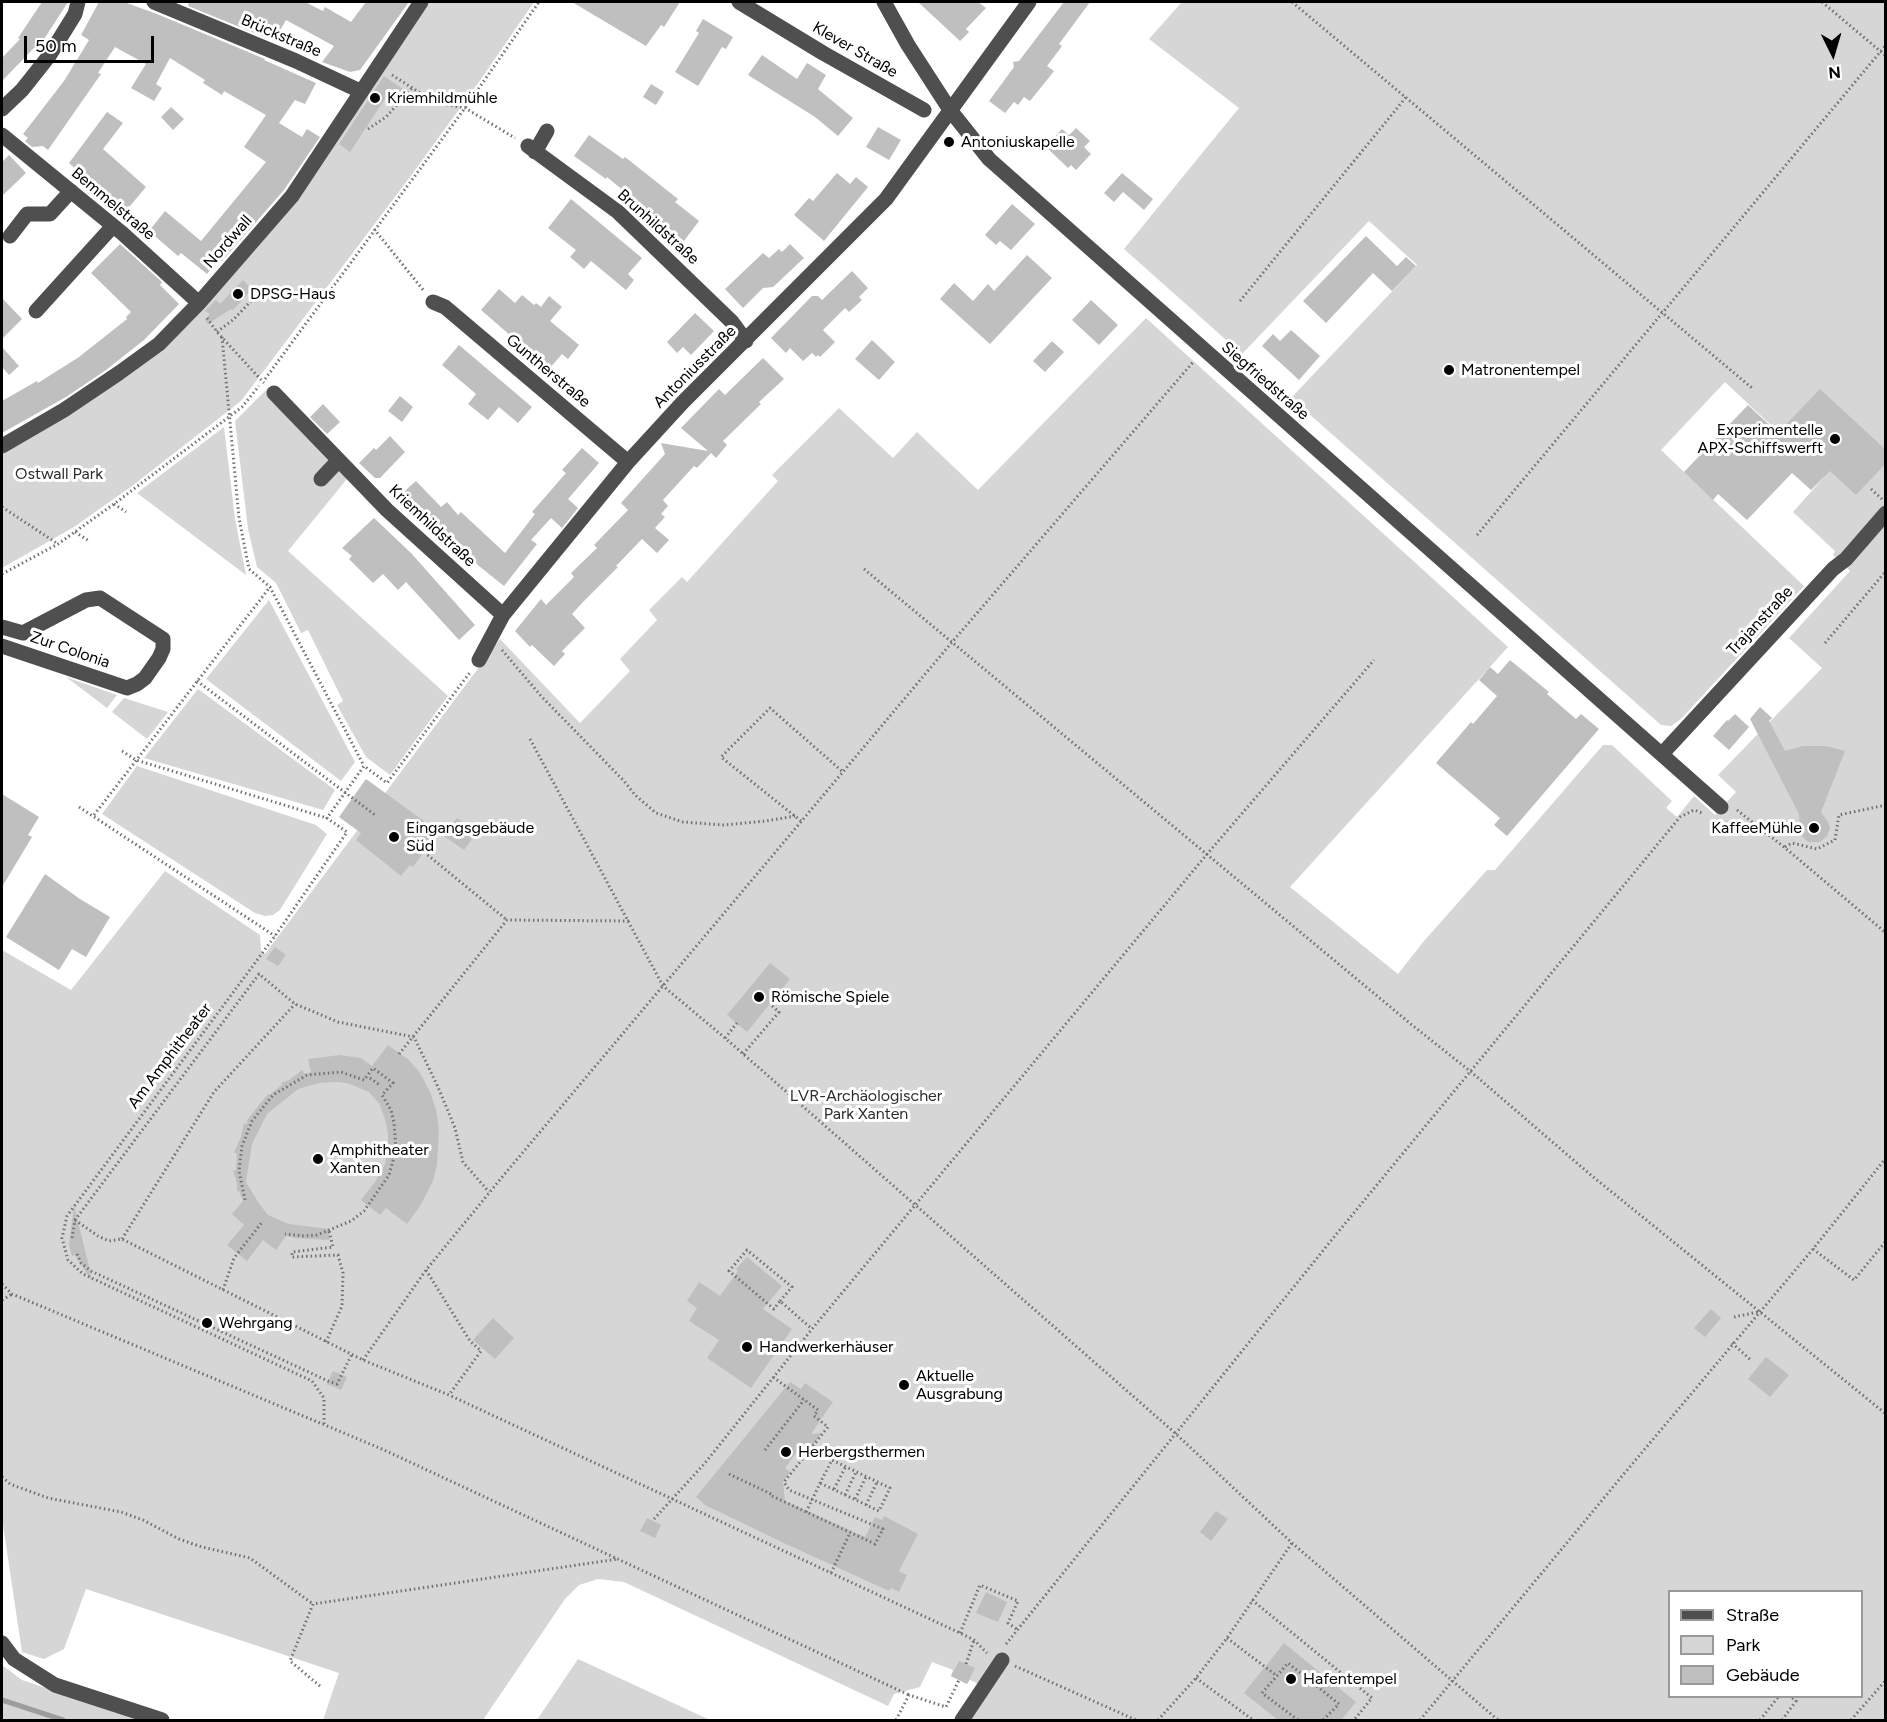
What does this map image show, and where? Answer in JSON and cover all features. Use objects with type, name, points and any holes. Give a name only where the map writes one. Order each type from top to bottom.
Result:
[{"type":"street","points":[[2,109],[22,90],[49,56],[75,14],[78,2]]},
{"type":"street","name":"Brückstraße","points":[[154,2],[296,61],[360,91]]},
{"type":"street","name":"Nordwall","points":[[2,446],[64,410],[119,374],[159,344],[199,303],[292,196],[421,2]]},
{"type":"street","name":"Klever Straße","points":[[739,2],[924,110]]},
{"type":"street","name":"Siegfriedstraße","points":[[884,2],[908,45],[950,110],[989,159],[1721,807]]},
{"type":"street","name":"Antoniusstraße","points":[[479,660],[503,615],[628,462],[683,402],[886,199],[1029,2]]},
{"type":"street","points":[[531,149],[548,131]]},
{"type":"street","name":"Bemmelstraße","points":[[2,135],[113,226],[199,303]]},
{"type":"street","name":"Brunhildstraße","points":[[531,149],[618,212],[732,322],[746,341]]},
{"type":"street","points":[[10,236],[27,214],[50,214],[71,191]]},
{"type":"street","points":[[36,311],[113,226]]},
{"type":"street","name":"Guntherstraße","points":[[438,309],[628,462]]},
{"type":"street","name":"Kriemhildstraße","points":[[274,393],[387,510],[503,615]]},
{"type":"street","points":[[321,479],[338,461]]},
{"type":"street","name":"Trajanstraße","points":[[1662,754],[1833,569],[1846,559],[1886,513]]},
{"type":"street","name":"Zur Colonia","points":[[2,627],[23,633],[86,600],[100,598],[163,639],[163,649],[145,678],[127,688],[2,646]]},
{"type":"street","points":[[2,1643],[14,1659],[55,1685],[162,1720]]},
{"type":"street","points":[[962,1720],[1002,1660]]},
{"type":"path","points":[[2,574],[58,544],[242,407],[465,108],[539,2]]},
{"type":"path","points":[[1292,2],[1407,96],[1752,388]]},
{"type":"path","points":[[1822,2],[1886,56]]},
{"type":"path","points":[[1477,535],[1886,45]]},
{"type":"path","points":[[388,73],[436,103],[465,108],[531,149]]},
{"type":"path","points":[[368,129],[386,117],[412,88]]},
{"type":"path","points":[[1240,301],[1407,96]]},
{"type":"path","points":[[374,229],[438,309]]},
{"type":"path","points":[[217,332],[234,319],[253,299]]},
{"type":"path","points":[[206,317],[262,382]]},
{"type":"path","points":[[222,338],[239,518],[249,569],[270,587],[364,766],[387,783],[479,660]]},
{"type":"path","points":[[363,1360],[426,1270],[489,1192],[953,642],[1203,350]]},
{"type":"path","points":[[1871,489],[1886,502]]},
{"type":"path","points":[[114,504],[126,512]]},
{"type":"path","points":[[2,507],[58,544]]},
{"type":"path","points":[[75,532],[88,541]]},
{"type":"path","points":[[864,569],[1470,1071],[1592,1176],[1886,1414]]},
{"type":"path","points":[[1825,644],[1886,571]]},
{"type":"path","points":[[94,815],[270,587]]},
{"type":"path","points":[[491,637],[541,696],[635,795],[656,813],[682,822],[724,825],[795,816]]},
{"type":"path","points":[[654,1519],[705,1463],[812,1329],[1208,854],[1374,660]]},
{"type":"path","points":[[197,681],[375,815]]},
{"type":"path","points":[[802,821],[721,757],[770,708],[843,772]]},
{"type":"path","points":[[530,739],[663,986],[1175,1433],[1292,1543],[1452,1683],[1498,1720]]},
{"type":"path","points":[[122,751],[136,760],[327,819],[364,766]]},
{"type":"path","points":[[1784,847],[1792,843],[1816,849],[1835,840],[1839,815],[1886,805]]},
{"type":"path","points":[[79,807],[275,936]]},
{"type":"path","points":[[1002,1660],[1005,1645],[1175,1433],[1680,817],[1694,810],[1701,812],[1720,826],[1725,824],[1737,810],[1886,933]]},
{"type":"path","name":"Am Amphitheater","points":[[324,1424],[324,1398],[312,1381],[83,1274],[68,1260],[62,1238],[67,1216],[275,936],[347,832],[327,819]]},
{"type":"path","points":[[424,852],[507,920],[630,921]]},
{"type":"path","points":[[399,1054],[507,920]]},
{"type":"path","points":[[72,1238],[75,1220],[259,974],[295,1004],[338,1022],[414,1037]]},
{"type":"path","points":[[122,1239],[214,1092],[295,1004]]},
{"type":"path","points":[[743,1054],[779,1012],[770,1004]]},
{"type":"path","points":[[724,1038],[737,1023]]},
{"type":"path","points":[[414,1037],[455,1128],[463,1162],[489,1192]]},
{"type":"path","points":[[245,1200],[239,1171],[242,1146],[252,1121],[273,1095],[307,1075],[341,1072],[364,1080],[373,1068],[393,1083],[382,1095],[391,1110],[396,1150],[389,1175],[364,1211],[351,1221],[329,1231],[304,1236],[285,1234]]},
{"type":"path","points":[[370,1078],[381,1086]]},
{"type":"path","points":[[376,1082],[380,1078]]},
{"type":"path","points":[[1420,1720],[1732,1343],[1813,1249],[1885,1159]]},
{"type":"path","points":[[75,1220],[98,1236],[109,1240],[122,1239],[363,1360],[449,1395],[960,1633],[974,1640],[990,1655],[1136,1720]]},
{"type":"path","points":[[223,1290],[234,1258],[263,1221]]},
{"type":"path","points":[[326,1342],[342,1306],[343,1273],[338,1255],[292,1257],[292,1252],[333,1247],[329,1231]]},
{"type":"path","points":[[1813,1249],[1854,1280],[1886,1241]]},
{"type":"path","points":[[747,1250],[792,1287],[780,1301],[774,1309],[729,1271],[747,1250]]},
{"type":"path","points":[[77,1254],[81,1263],[91,1271],[328,1381],[337,1384],[352,1354]]},
{"type":"path","points":[[426,1270],[470,1341],[481,1351],[449,1395]]},
{"type":"path","points":[[2,1284],[12,1294],[382,1449],[909,1695],[946,1707],[959,1680]]},
{"type":"path","points":[[2,1300],[12,1294]]},
{"type":"path","points":[[780,1301],[812,1329]]},
{"type":"path","points":[[1734,1317],[1760,1312]]},
{"type":"path","points":[[1732,1343],[1752,1361]]},
{"type":"path","points":[[729,1474],[875,1544],[883,1529],[789,1490],[784,1482],[828,1426],[814,1416],[818,1410],[773,1377]]},
{"type":"path","points":[[765,1450],[804,1400]]},
{"type":"path","points":[[806,1512],[820,1482],[832,1460],[890,1488],[879,1511],[820,1482]]},
{"type":"path","points":[[834,1490],[846,1466]]},
{"type":"path","points":[[845,1495],[856,1472]]},
{"type":"path","points":[[2,1476],[10,1484],[48,1498],[121,1512],[191,1543],[250,1558],[313,1604],[619,1559]]},
{"type":"path","points":[[855,1500],[866,1477]]},
{"type":"path","points":[[866,1505],[877,1482]]},
{"type":"path","points":[[831,1573],[850,1533]]},
{"type":"path","points":[[1158,1720],[1196,1678],[1227,1638],[1292,1543]]},
{"type":"path","points":[[960,1633],[980,1585],[1018,1601],[1008,1623],[1018,1630]]},
{"type":"path","points":[[1252,1600],[1372,1698],[1354,1720]]},
{"type":"path","points":[[313,1604],[291,1661],[320,1686]]},
{"type":"path","points":[[1227,1638],[1277,1676]]},
{"type":"path","points":[[966,1664],[974,1640]]},
{"type":"path","points":[[1298,1720],[1262,1693],[1288,1663],[1339,1704],[1323,1720]]},
{"type":"path","points":[[1196,1678],[1253,1720]]},
{"type":"path","points":[[1851,1720],[1886,1680]]},
{"type":"path","points":[[896,1720],[909,1695]]},
{"type":"path","points":[[1760,1720],[1777,1698]]},
{"type":"path","points":[[1782,1720],[1796,1701],[1792,1698]]},
{"type":"green space","name":"Ostwall Park","points":[[421,2],[534,2],[407,181],[241,401],[132,486],[74,527],[2,568],[2,446],[159,344],[292,196]]},
{"type":"green space","name":"LVR-Archäologischer Park Xanten","points":[[1182,2],[1885,2],[1885,1720],[971,1720],[989,1689],[970,1680],[967,1684],[951,1676],[953,1670],[932,1662],[920,1687],[894,1694],[888,1706],[624,1582],[598,1579],[579,1585],[565,1599],[483,1720],[323,1720],[339,1673],[86,1589],[64,1649],[44,1659],[22,1652],[2,1518],[2,950],[71,990],[165,871],[260,935],[261,951],[265,954],[500,639],[580,723],[630,671],[620,659],[657,620],[649,610],[682,577],[687,582],[778,481],[772,475],[839,408],[893,458],[917,432],[978,490],[1146,318],[1508,647],[1290,887],[1398,974],[1487,870],[1495,870],[1603,745],[1612,745],[1672,801],[1666,808],[1677,817],[1694,796],[1715,815],[1736,792],[1718,775],[1822,668],[1789,638],[1850,571],[1833,555],[1835,551],[1793,512],[1825,476],[1725,382],[1661,450],[1804,586],[1680,720],[1671,726],[1661,725],[1291,398],[1417,265],[1369,221],[1242,354],[1124,249],[1239,108],[1149,39]]},
{"type":"green space","points":[[268,388],[351,474],[288,551],[448,696],[390,775],[366,757],[337,705],[343,701],[308,630],[301,633],[276,583],[257,567],[248,529],[235,421]]},
{"type":"green space","points":[[224,427],[235,519],[246,575],[137,493]]},
{"type":"green space","points":[[269,600],[355,762],[341,781],[206,679]]},
{"type":"green space","points":[[66,677],[117,695],[107,708]]},
{"type":"green space","points":[[198,689],[335,790],[323,810],[144,758]]},
{"type":"green space","points":[[124,698],[168,712],[147,739],[112,712]]},
{"type":"green space","points":[[137,766],[316,825],[327,834],[280,910],[273,915],[265,916],[255,913],[102,814]]},
{"type":"green space","points":[[578,1659],[710,1720],[537,1720]]},
{"type":"green space","points":[[2,1665],[22,1680],[141,1720],[2,1720]]},
{"type":"building","points":[[42,2],[68,2],[37,50],[34,48],[2,81],[2,58],[20,39],[18,38]]},
{"type":"building","points":[[99,2],[124,2],[157,14],[316,83],[305,104],[295,100],[279,123],[302,137],[307,129],[320,137],[284,190],[222,261],[219,259],[207,274],[181,253],[178,256],[149,231],[165,211],[201,241],[266,162],[244,147],[266,115],[224,91],[222,95],[203,83],[205,80],[170,58],[156,84],[162,88],[154,101],[131,88],[146,64],[115,47],[98,73],[101,74],[48,150],[43,146],[32,147],[25,141],[28,138],[23,134],[64,81],[89,40],[81,35]]},
{"type":"building","points":[[189,2],[305,2],[323,11],[325,7],[351,22],[366,2],[409,2],[360,70],[350,72],[322,62],[334,46],[286,20],[274,41],[188,6]]},
{"type":"building","points":[[572,2],[680,2],[664,27],[661,25],[646,46]]},
{"type":"building","points":[[918,2],[978,2],[986,8],[966,29],[969,32],[960,41]]},
{"type":"building","points":[[1064,2],[1090,2],[1059,44],[1062,46],[1047,66],[1054,71],[1030,101],[1024,97],[1018,105],[1014,102],[1005,113],[989,101],[1014,67],[1013,62],[1019,61]]},
{"type":"building","points":[[703,19],[733,37],[726,49],[722,47],[698,86],[675,72],[699,33],[696,31]]},
{"type":"building","points":[[762,55],[797,79],[807,63],[826,75],[818,89],[853,118],[838,136],[815,117],[748,75]]},
{"type":"building","points":[[384,76],[409,93],[390,91],[350,152],[339,144]]},
{"type":"building","points":[[651,84],[664,92],[656,105],[643,97]]},
{"type":"building","points":[[171,107],[184,119],[173,130],[161,117]]},
{"type":"building","points":[[107,112],[123,123],[103,149],[146,187],[125,212],[69,163]]},
{"type":"building","points":[[878,127],[901,140],[889,160],[866,147]]},
{"type":"building","points":[[1076,128],[1090,141],[1084,147],[1091,154],[1076,170],[1071,165],[1068,168],[1046,147],[1062,129],[1069,135]]},
{"type":"building","points":[[589,135],[623,159],[625,157],[678,199],[675,202],[699,221],[684,241],[607,177],[606,179],[574,156]]},
{"type":"building","points":[[9,155],[26,173],[2,196],[2,162]]},
{"type":"building","points":[[837,173],[850,184],[856,177],[868,187],[824,241],[794,215],[809,198],[813,201]]},
{"type":"building","points":[[1122,173],[1153,199],[1144,210],[1123,192],[1114,202],[1104,193]]},
{"type":"building","points":[[571,199],[642,258],[628,274],[634,280],[626,290],[591,261],[584,269],[570,257],[576,250],[548,228]]},
{"type":"building","points":[[1012,204],[1035,224],[1011,250],[1000,241],[996,245],[985,235]]},
{"type":"building","points":[[1366,236],[1397,266],[1406,257],[1416,266],[1392,291],[1373,273],[1326,323],[1303,301]]},
{"type":"building","points":[[120,244],[162,282],[160,285],[179,304],[144,340],[106,370],[66,397],[2,433],[2,401],[37,381],[38,383],[79,357],[127,319],[126,317],[131,312],[91,273]]},
{"type":"building","points":[[790,244],[804,258],[773,287],[763,288],[743,308],[725,289],[763,253],[769,258],[779,249],[782,252]]},
{"type":"building","points":[[1027,255],[1052,278],[990,344],[940,299],[954,283],[973,301],[988,284],[994,291]]},
{"type":"building","points":[[852,271],[868,288],[859,297],[862,300],[849,312],[845,308],[823,330],[835,342],[820,357],[812,353],[803,361],[790,348],[786,353],[771,338],[812,296],[818,296],[822,300]]},
{"type":"building","points":[[243,280],[252,289],[233,310],[231,309],[208,324],[205,320],[210,314],[205,311],[216,300],[220,304]]},
{"type":"building","points":[[499,289],[515,303],[522,295],[534,305],[536,303],[541,307],[549,296],[562,307],[550,321],[579,345],[568,359],[562,354],[549,369],[481,310]]},
{"type":"building","points":[[2,298],[22,319],[2,339]]},
{"type":"building","points":[[1091,300],[1118,325],[1099,345],[1072,320]]},
{"type":"building","points":[[695,313],[714,331],[691,355],[683,347],[677,353],[667,342]]},
{"type":"building","points":[[1291,330],[1320,356],[1299,380],[1262,346],[1273,334],[1280,341]]},
{"type":"building","points":[[872,340],[895,362],[879,380],[855,359]]},
{"type":"building","points":[[1052,341],[1064,352],[1045,372],[1033,361]]},
{"type":"building","points":[[459,345],[532,407],[518,423],[499,407],[488,420],[468,404],[476,394],[442,365]]},
{"type":"building","points":[[2,347],[19,366],[9,375],[2,367]]},
{"type":"building","points":[[763,358],[784,379],[723,441],[727,445],[716,458],[711,453],[697,468],[694,466],[663,500],[668,506],[661,514],[665,517],[655,528],[669,540],[657,553],[642,539],[572,614],[585,628],[562,651],[565,654],[554,666],[532,645],[530,647],[515,631],[541,599],[546,605],[574,577],[571,573],[597,548],[594,545],[628,510],[621,503],[665,454],[661,443],[708,451],[681,428],[719,389],[725,395]]},
{"type":"building","points":[[1820,389],[1886,450],[1886,463],[1856,495],[1830,471],[1811,490],[1792,473],[1747,520],[1718,494],[1713,500],[1684,472],[1748,405],[1778,433]]},
{"type":"building","points":[[400,396],[413,407],[402,422],[388,411]]},
{"type":"building","points":[[323,404],[340,422],[327,434],[310,417]]},
{"type":"building","points":[[390,436],[405,452],[380,478],[375,478],[359,463]]},
{"type":"building","points":[[582,448],[599,463],[568,499],[578,508],[562,528],[551,518],[531,540],[537,544],[504,586],[479,566],[425,513],[418,519],[398,497],[416,481],[441,507],[447,502],[458,515],[461,512],[505,553],[535,514],[532,512],[566,473],[562,470]]},
{"type":"building","points":[[374,518],[411,553],[475,625],[459,640],[406,582],[398,590],[383,574],[373,583],[349,559],[352,556],[342,548]]},
{"type":"building","points":[[1510,660],[1549,692],[1547,694],[1576,719],[1581,714],[1599,729],[1507,836],[1494,825],[1500,818],[1436,763],[1497,696],[1479,680],[1490,667],[1498,674]]},
{"type":"building","points":[[1760,707],[1772,718],[1769,721],[1785,751],[1803,746],[1826,746],[1845,751],[1821,812],[1830,828],[1827,836],[1820,842],[1808,842],[1800,834],[1799,814],[1750,719]]},
{"type":"building","points":[[1735,714],[1749,727],[1729,750],[1713,736]]},
{"type":"building","name":"Eingangsgebäude Süd","points":[[366,779],[439,832],[413,867],[410,865],[401,876],[356,840],[361,833],[339,817]]},
{"type":"building","points":[[2,794],[39,817],[28,835],[32,837],[2,887]]},
{"type":"building","points":[[457,818],[477,832],[464,850],[444,836]]},
{"type":"building","points":[[45,874],[110,917],[86,957],[72,949],[59,970],[6,937]]},
{"type":"building","points":[[275,947],[286,955],[278,966],[266,959]]},
{"type":"building","name":"Römische Spiele","points":[[770,963],[790,979],[747,1032],[727,1015]]},
{"type":"building","points":[[388,1045],[409,1060],[420,1073],[436,1110],[439,1129],[437,1165],[433,1181],[420,1206],[407,1224],[386,1208],[380,1215],[361,1200],[385,1164],[388,1149],[385,1119],[379,1103],[369,1092],[347,1083],[336,1082],[319,1083],[298,1089],[267,1114],[252,1144],[246,1182],[268,1215],[289,1224],[330,1229],[329,1240],[286,1236],[276,1250],[263,1240],[247,1261],[227,1245],[244,1225],[232,1214],[243,1201],[237,1191],[233,1171],[236,1170],[237,1154],[234,1152],[244,1123],[247,1124],[247,1120],[268,1094],[282,1085],[281,1083],[302,1070],[305,1074],[311,1072],[308,1059],[340,1055],[361,1058],[372,1066]]},
{"type":"building","points":[[74,1205],[91,1280],[75,1255],[72,1256],[69,1245]]},
{"type":"building","points":[[747,1257],[782,1286],[763,1309],[792,1329],[751,1388],[707,1358],[719,1340],[689,1321],[697,1308],[687,1301],[699,1282],[720,1296],[738,1271],[736,1269]]},
{"type":"building","points":[[1711,1309],[1721,1318],[1705,1337],[1694,1328]]},
{"type":"building","points":[[493,1318],[514,1338],[495,1359],[473,1340]]},
{"type":"building","points":[[1766,1357],[1789,1375],[1770,1397],[1748,1379]]},
{"type":"building","points":[[333,1371],[347,1377],[341,1390],[327,1384]]},
{"type":"building","points":[[790,1382],[801,1389],[805,1383],[833,1402],[811,1434],[822,1433],[811,1448],[799,1449],[785,1468],[790,1472],[783,1482],[785,1501],[865,1537],[875,1517],[882,1520],[884,1516],[918,1534],[899,1571],[907,1575],[899,1592],[891,1588],[889,1591],[786,1544],[705,1505],[696,1497]]},
{"type":"building","points":[[1216,1511],[1228,1519],[1211,1541],[1200,1532]]},
{"type":"building","points":[[647,1518],[661,1525],[655,1538],[640,1531]]},
{"type":"building","points":[[986,1592],[1007,1602],[998,1622],[976,1613]]},
{"type":"building","name":"Hafentempel","points":[[1284,1643],[1356,1702],[1341,1720],[1278,1720],[1244,1693]]},
{"type":"building","points":[[959,1661],[975,1668],[967,1684],[951,1676]]},
{"type":"waterway","points":[[2,1700],[63,1720]]},
{"type":"place","name":"Kriemhildmühle","points":[[375,98]]},
{"type":"place","name":"Antoniuskapelle","points":[[949,142]]},
{"type":"place","name":"DPSG-Haus","points":[[238,294]]},
{"type":"place","name":"Matronentempel","points":[[1449,370]]},
{"type":"place","name":"Experimentelle APX-Schiffswerft","points":[[1835,439]]},
{"type":"place","name":"KaffeeMühle","points":[[1814,828]]},
{"type":"place","name":"Eingangsgebäude Süd","points":[[394,837]]},
{"type":"place","name":"Römische Spiele","points":[[759,997]]},
{"type":"place","name":"Amphitheater Xanten","points":[[318,1159]]},
{"type":"place","name":"Wehrgang","points":[[207,1323]]},
{"type":"place","name":"Handwerkerhäuser","points":[[747,1347]]},
{"type":"place","name":"Aktuelle Ausgrabung","points":[[904,1385]]},
{"type":"place","name":"Herbergsthermen","points":[[786,1452]]},
{"type":"place","name":"Hafentempel","points":[[1291,1679]]}]
